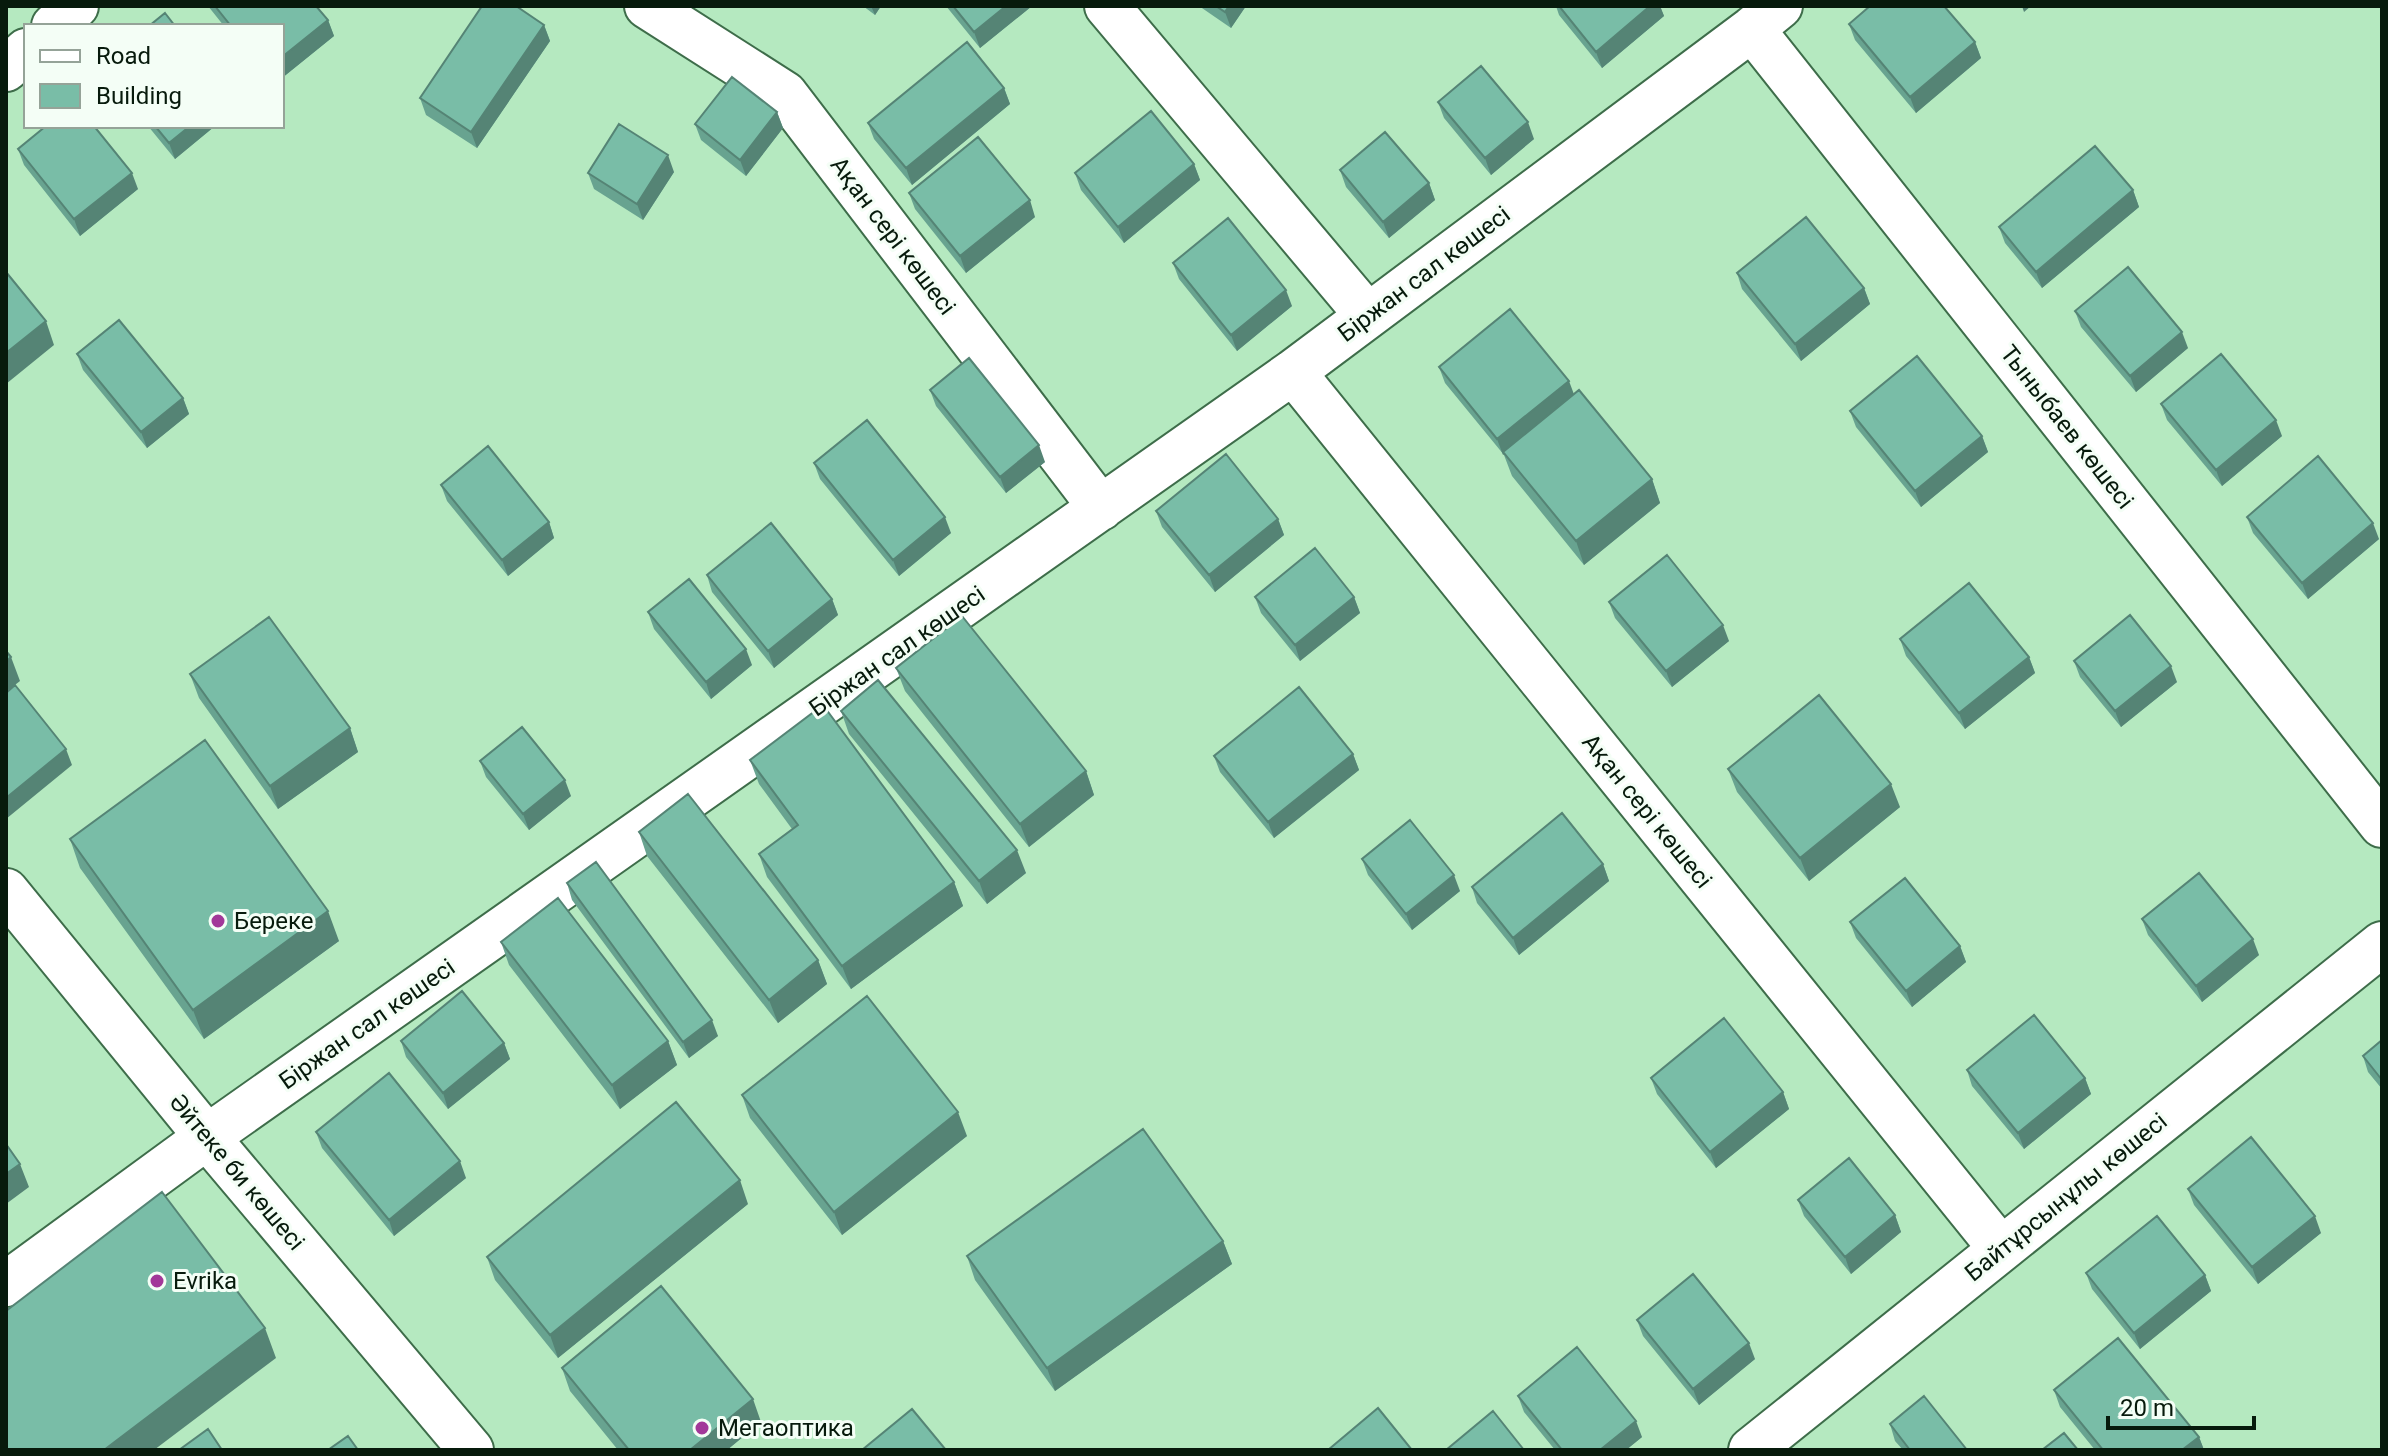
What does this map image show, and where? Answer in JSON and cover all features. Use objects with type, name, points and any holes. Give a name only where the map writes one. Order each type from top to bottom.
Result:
[{"type":"street","points":[[56,24],[76,6]]},
{"type":"street","name":"Ақан сері көшесі","points":[[647,6],[785,94],[1101,508]]},
{"type":"street","points":[[1107,6],[1368,316]]},
{"type":"street","name":"Біржан сал көшесі","points":[[6,1284],[207,1137],[1293,372],[1766,18]]},
{"type":"street","name":"Тыныбаев көшесі","points":[[1766,18],[2382,825]]},
{"type":"street","points":[[6,69],[24,53]]},
{"type":"street","name":"Ақан сері көшесі","points":[[1293,372],[2001,1249]]},
{"type":"street","name":"Әйтеке би көшесі","points":[[6,891],[207,1137],[471,1450]]},
{"type":"street","name":"Байтұрсынұлы көшесі","points":[[1751,1450],[2382,944]]},
{"type":"building","points":[[215,6],[316,6],[328,20],[284,55],[284,24],[229,24]]},
{"type":"building","points":[[482,6],[516,6],[544,25],[471,132],[420,98]]},
{"type":"building","points":[[953,6],[1006,6],[974,32]]},
{"type":"building","points":[[1559,6],[1650,6],[1596,52]]},
{"type":"building","points":[[1870,6],[1944,6],[1975,42],[1910,97],[1849,24]]},
{"type":"building","points":[[165,13],[173,24],[151,24]]},
{"type":"building","points":[[967,42],[1004,88],[906,168],[868,123]]},
{"type":"building","points":[[1481,66],[1528,122],[1485,158],[1438,102]]},
{"type":"building","points":[[732,77],[777,112],[740,160],[695,124]]},
{"type":"building","points":[[1151,111],[1194,164],[1118,227],[1075,173]]},
{"type":"building","points":[[619,124],[668,155],[637,204],[588,173]]},
{"type":"building","points":[[44,128],[96,128],[132,173],[74,219],[18,149]]},
{"type":"building","points":[[157,128],[188,128],[169,143]]},
{"type":"building","points":[[1385,132],[1429,183],[1383,222],[1340,170]]},
{"type":"building","points":[[978,137],[1030,200],[960,256],[909,193]]},
{"type":"building","points":[[2095,146],[2133,190],[2036,272],[1999,227]]},
{"type":"building","points":[[1806,217],[1864,288],[1795,344],[1737,273]]},
{"type":"building","points":[[1228,218],[1286,290],[1231,335],[1173,263]]},
{"type":"building","points":[[2128,267],[2182,332],[2130,376],[2075,311]]},
{"type":"building","points":[[6,272],[46,321],[6,353]]},
{"type":"building","points":[[1510,309],[1569,381],[1497,439],[1439,367]]},
{"type":"building","points":[[119,320],[183,398],[141,432],[77,354]]},
{"type":"building","points":[[2221,354],[2276,420],[2216,470],[2161,404]]},
{"type":"building","points":[[1917,356],[1982,436],[1915,491],[1850,411]]},
{"type":"building","points":[[969,358],[1039,445],[1000,477],[930,390]]},
{"type":"building","points":[[1579,390],[1652,479],[1576,541],[1503,452]]},
{"type":"building","points":[[867,420],[945,517],[893,560],[814,463]]},
{"type":"building","points":[[488,446],[549,522],[502,560],[441,485]]},
{"type":"building","points":[[1226,454],[1278,519],[1209,575],[1156,511]]},
{"type":"building","points":[[2318,456],[2373,523],[2302,583],[2247,517]]},
{"type":"building","points":[[771,523],[832,599],[768,651],[707,575]]},
{"type":"building","points":[[1315,548],[1354,597],[1295,645],[1255,597]]},
{"type":"building","points":[[1667,555],[1723,625],[1666,671],[1609,602]]},
{"type":"building","points":[[689,579],[746,649],[706,682],[648,612]]},
{"type":"building","points":[[1969,583],[2029,657],[1959,713],[1900,639]]},
{"type":"building","points":[[2130,615],[2171,666],[2115,711],[2074,661]]},
{"type":"building","points":[[962,616],[1086,771],[1020,824],[896,668]]},
{"type":"building","points":[[269,617],[350,728],[270,786],[190,674]]},
{"type":"building","points":[[878,680],[1017,850],[979,881],[841,711]]},
{"type":"building","points":[[15,685],[66,749],[6,798],[6,693]]},
{"type":"building","points":[[1299,687],[1353,754],[1268,822],[1214,756]]},
{"type":"building","points":[[1819,695],[1891,784],[1800,858],[1728,769]]},
{"type":"building","points":[[823,705],[954,882],[842,966],[759,854],[798,825],[750,760]]},
{"type":"building","points":[[522,727],[565,780],[523,814],[480,761]]},
{"type":"building","points":[[205,740],[328,911],[193,1010],[70,839]]},
{"type":"building","points":[[688,794],[818,960],[769,1000],[639,832]]},
{"type":"building","points":[[1562,813],[1603,864],[1513,938],[1472,887]]},
{"type":"building","points":[[1410,820],[1454,875],[1406,914],[1362,859]]},
{"type":"building","points":[[596,862],[712,1020],[683,1042],[567,883]]},
{"type":"building","points":[[2199,873],[2253,939],[2196,986],[2142,919]]},
{"type":"building","points":[[1905,878],[1960,946],[1906,991],[1850,922]]},
{"type":"building","points":[[558,898],[668,1041],[612,1085],[501,942]]},
{"type":"building","points":[[462,991],[504,1043],[443,1093],[401,1041]]},
{"type":"building","points":[[867,996],[958,1112],[834,1212],[742,1095]]},
{"type":"building","points":[[2034,1015],[2085,1078],[2018,1133],[1967,1070]]},
{"type":"building","points":[[1724,1018],[1783,1092],[1710,1152],[1651,1078]]},
{"type":"building","points":[[2382,1040],[2382,1080],[2363,1056]]},
{"type":"building","points":[[389,1073],[460,1161],[389,1220],[316,1132]]},
{"type":"building","points":[[676,1102],[740,1180],[550,1335],[487,1257]]},
{"type":"building","points":[[1143,1129],[1223,1241],[1047,1368],[967,1256]]},
{"type":"building","points":[[2251,1137],[2315,1216],[2252,1267],[2188,1189]]},
{"type":"building","points":[[6,1144],[20,1164],[6,1174]]},
{"type":"building","points":[[1849,1158],[1895,1215],[1845,1257],[1798,1200]]},
{"type":"building","name":"Evrika","points":[[162,1192],[265,1328],[104,1450],[6,1450],[6,1311]]},
{"type":"building","points":[[2157,1216],[2205,1275],[2134,1333],[2086,1273]]},
{"type":"building","points":[[1693,1274],[1749,1343],[1693,1389],[1637,1320]]},
{"type":"building","points":[[661,1286],[753,1399],[690,1450],[629,1450],[562,1368]]},
{"type":"building","points":[[2118,1338],[2199,1437],[2182,1450],[2103,1450],[2054,1390]]},
{"type":"building","points":[[1577,1347],[1636,1421],[1600,1450],[1562,1450],[1518,1396]]},
{"type":"building","points":[[1924,1396],[1967,1450],[1910,1450],[1890,1424]]},
{"type":"building","points":[[1378,1408],[1412,1450],[1328,1450]]},
{"type":"building","points":[[912,1409],[946,1450],[862,1450]]},
{"type":"building","points":[[1493,1411],[1524,1450],[1446,1450]]},
{"type":"building","points":[[208,1429],[222,1450],[179,1450]]},
{"type":"building","points":[[2064,1433],[2078,1450],[2042,1450]]},
{"type":"building","points":[[348,1436],[358,1450],[328,1450]]},
{"type":"place","name":"Береке","points":[[218,921]]},
{"type":"place","name":"Evrika","points":[[157,1281]]},
{"type":"place","name":"Мегаоптика","points":[[702,1428]]}]
